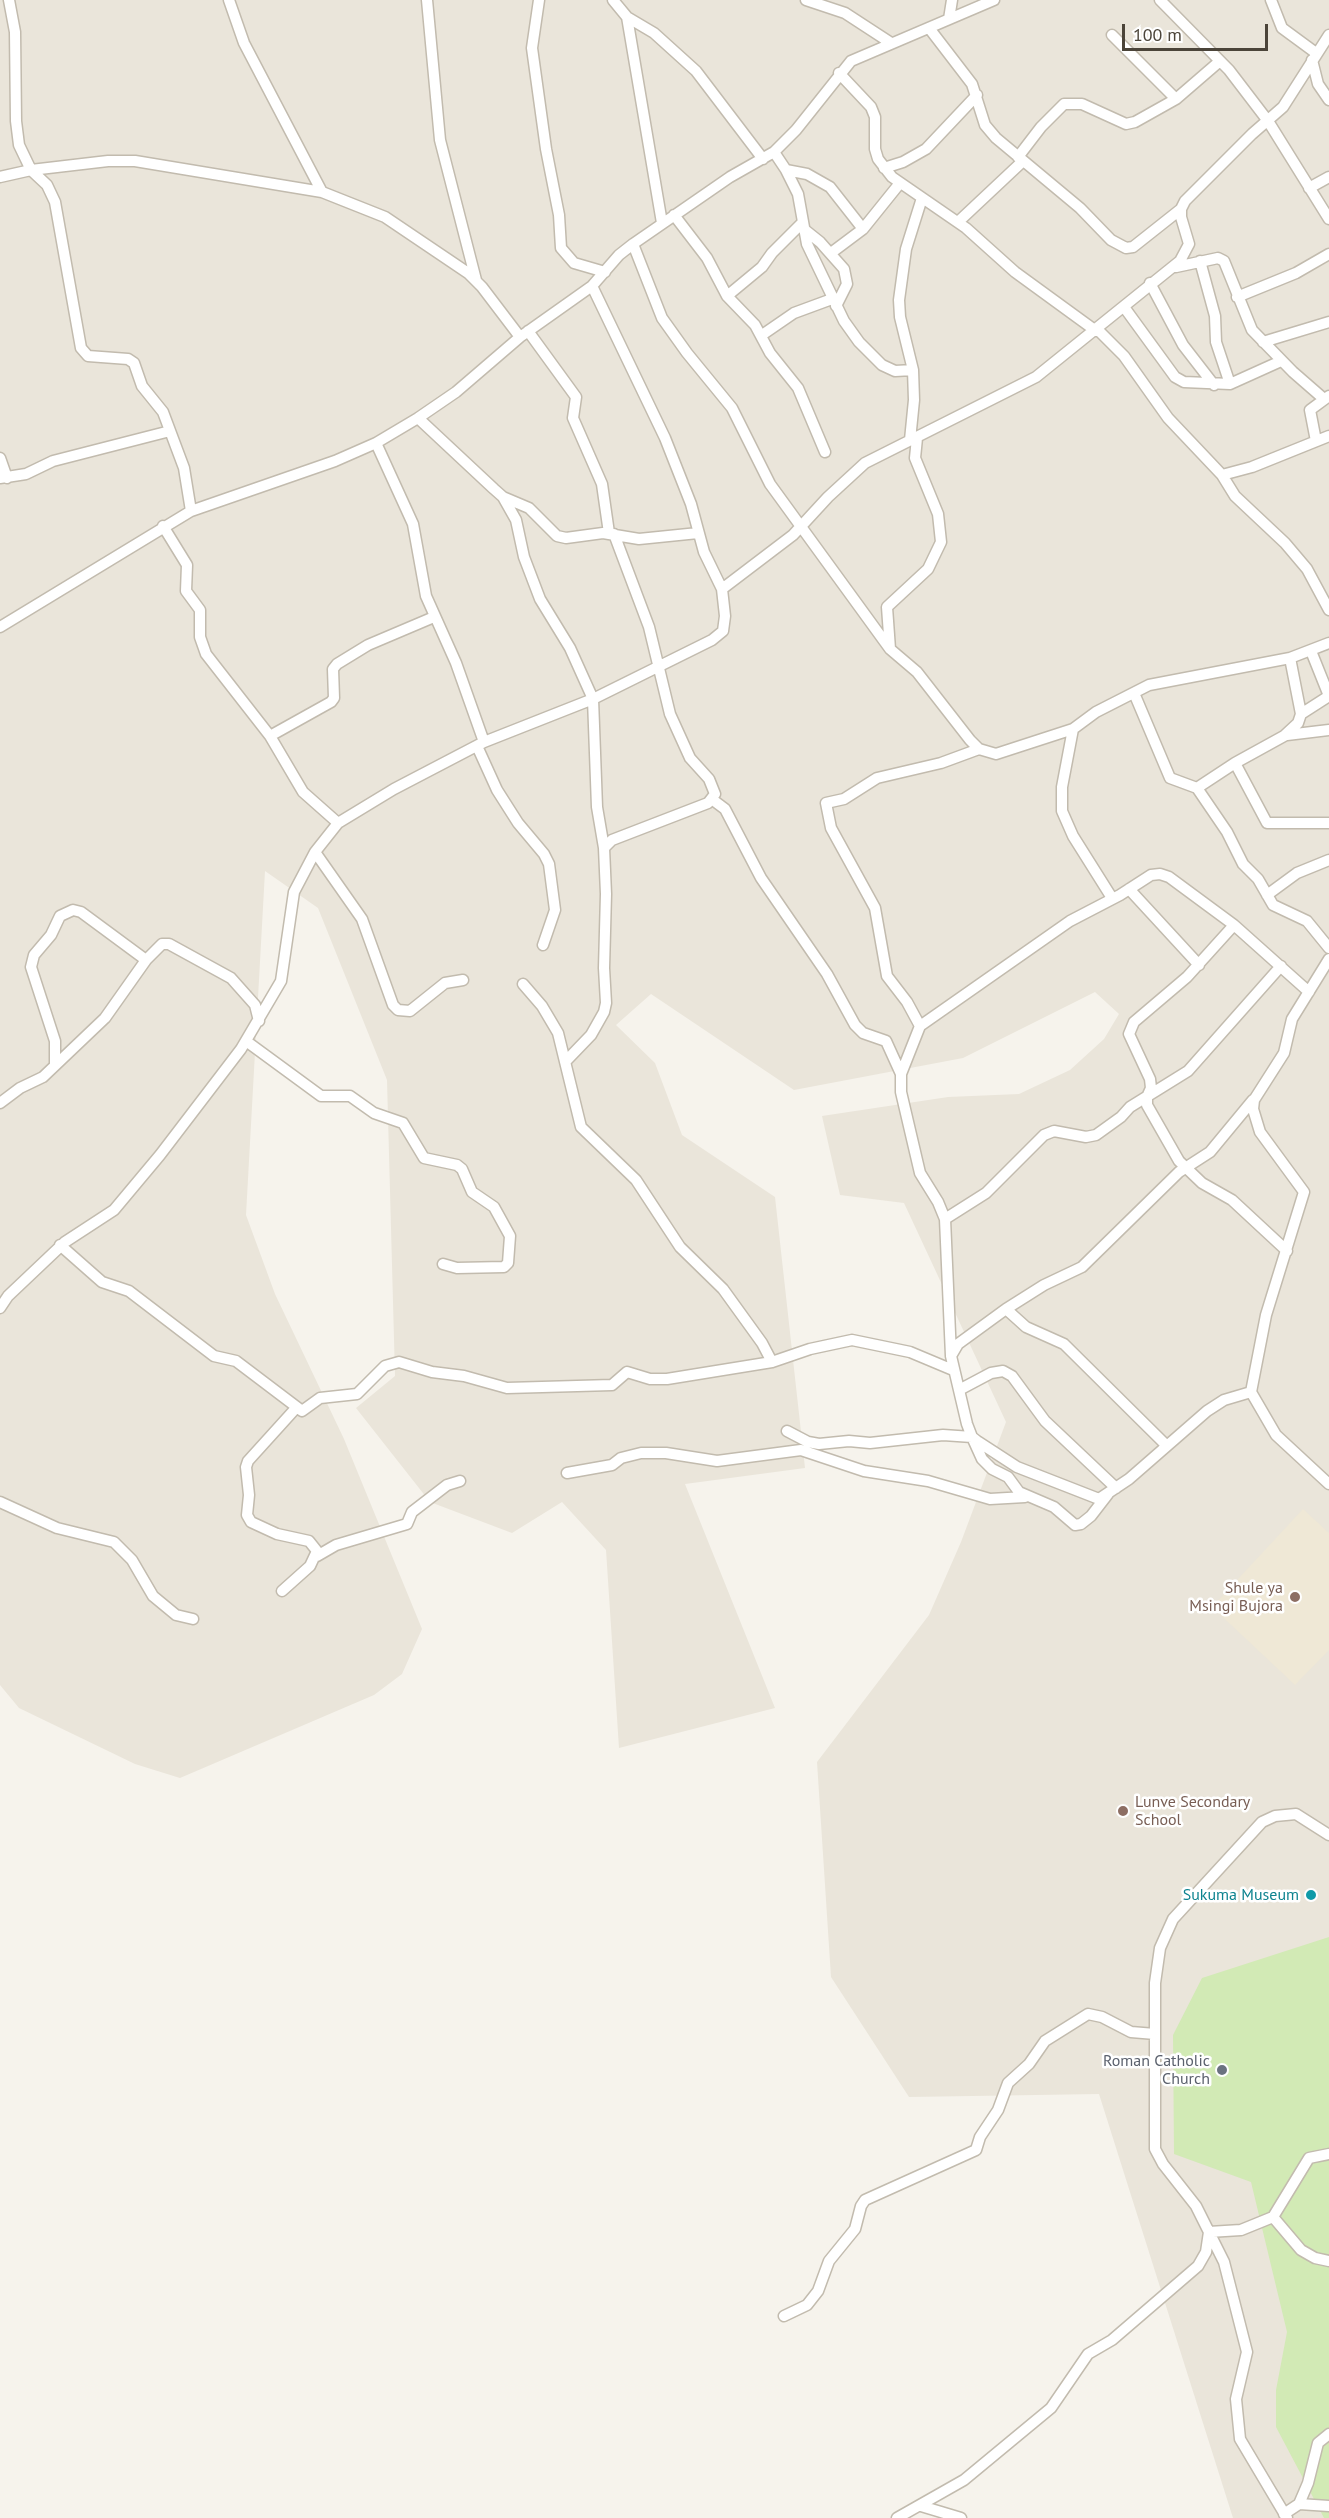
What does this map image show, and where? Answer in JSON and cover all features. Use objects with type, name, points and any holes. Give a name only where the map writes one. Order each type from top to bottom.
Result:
[{"type":"street","points":[[9,0],[15,32],[16,121],[19,145],[30,170],[47,185],[55,202],[84,354],[131,360],[145,391],[163,412],[184,468],[191,511]]},
{"type":"street","points":[[229,0],[244,43],[322,192]]},
{"type":"street","points":[[427,0],[440,140],[476,280]]},
{"type":"street","points":[[539,0],[532,48],[546,149],[559,215],[561,248],[574,263],[605,272]]},
{"type":"street","points":[[613,0],[627,17],[654,33],[696,71],[762,159]]},
{"type":"street","points":[[806,0],[836,4],[845,13],[891,43]]},
{"type":"street","points":[[949,19],[952,0]]},
{"type":"street","points":[[0,627],[162,526],[191,511],[253,491],[376,443],[418,418],[456,392],[524,334],[592,286],[633,244],[674,215],[774,152],[796,129],[839,73],[862,55],[994,0]]},
{"type":"street","points":[[1160,0],[1220,61],[1268,121],[1329,219]]},
{"type":"street","points":[[1271,0],[1282,28],[1314,57],[1318,84],[1329,100]]},
{"type":"street","points":[[627,17],[663,223]]},
{"type":"street","points":[[929,28],[972,84],[985,124],[1020,159],[1080,208],[1111,240],[1126,248],[1153,233],[1181,209],[1185,201],[1283,107],[1329,35]]},
{"type":"street","points":[[1112,35],[1176,99]]},
{"type":"street","points":[[958,222],[1020,159],[1041,127],[1064,104],[1082,104],[1126,124],[1135,122],[1176,99],[1220,61]]},
{"type":"street","points":[[839,73],[871,107],[875,117],[875,149],[884,168],[900,183],[980,238],[1015,272],[1097,330],[1124,356],[1168,418],[1222,475],[1235,496],[1285,543],[1307,569],[1329,610]]},
{"type":"street","points":[[884,168],[903,162],[926,149],[977,95]]},
{"type":"street","points":[[774,152],[798,194],[807,244],[834,303],[859,342],[882,365],[895,371],[914,370]]},
{"type":"street","points":[[0,177],[30,170],[108,161],[135,161],[322,192],[392,221],[476,280],[576,397],[573,418],[602,484],[612,533],[649,627],[670,714],[690,758],[713,786],[715,794],[713,800],[612,840],[604,848]]},
{"type":"street","points":[[786,170],[807,174],[830,187],[862,229]]},
{"type":"street","points":[[1309,188],[1329,177]]},
{"type":"street","points":[[831,253],[862,229],[900,183]]},
{"type":"street","points":[[891,649],[887,607],[928,569],[940,548],[942,536],[938,514],[915,458],[914,370],[899,300],[906,249],[922,198]]},
{"type":"street","points":[[722,589],[802,527],[828,497],[865,463],[1036,377],[1097,330],[1187,252],[1189,244],[1181,209]]},
{"type":"street","points":[[674,215],[707,258],[727,296],[762,335],[770,353],[805,401],[825,452]]},
{"type":"street","points":[[762,335],[794,313],[834,303],[844,291],[847,277],[831,253],[804,226]]},
{"type":"street","points":[[727,296],[762,267],[772,253],[804,226]]},
{"type":"street","points":[[633,244],[662,318],[732,408],[745,429],[762,471],[891,649],[917,672],[979,749],[996,754],[1073,729],[1085,718],[1134,693],[1167,680],[1290,658],[1329,643]]},
{"type":"street","points":[[1238,297],[1296,273],[1329,255]]},
{"type":"street","points":[[1172,267],[1218,258],[1224,261],[1252,330],[1281,361],[1327,397],[1314,406],[1309,414],[1316,441]]},
{"type":"street","points":[[1200,261],[1215,316],[1216,342],[1230,384]]},
{"type":"street","points":[[1150,283],[1183,345],[1214,385]]},
{"type":"street","points":[[0,1308],[8,1296],[60,1245],[114,1210],[160,1155],[246,1041],[281,981],[294,892],[315,852],[338,823],[394,789],[481,744],[593,699],[712,640],[723,631],[725,616],[722,589],[707,562],[665,438],[592,286]]},
{"type":"street","points":[[1124,307],[1174,377],[1184,382],[1230,384],[1281,361]]},
{"type":"street","points":[[1263,342],[1329,322]]},
{"type":"street","points":[[418,418],[460,460],[503,497],[529,508],[557,536],[612,533],[639,539],[698,533]]},
{"type":"street","points":[[0,458],[4,478],[26,474],[61,458],[170,431]]},
{"type":"street","points":[[1222,475],[1252,468],[1329,436]]},
{"type":"street","points":[[376,443],[413,524],[418,542],[423,586],[434,617],[456,663],[496,790],[549,864],[555,910],[543,945]]},
{"type":"street","points":[[503,497],[516,520],[524,557],[540,599],[570,648],[593,699],[597,807],[604,848],[606,1007],[591,1035],[565,1062]]},
{"type":"street","points":[[162,526],[187,565],[186,591],[200,610],[200,637],[206,654],[270,736],[303,792],[338,823]]},
{"type":"street","points":[[270,736],[331,702],[333,669],[337,664],[372,643],[434,617]]},
{"type":"street","points":[[1197,788],[1234,763],[1284,736],[1294,729],[1301,714],[1329,696],[1311,651]]},
{"type":"street","points":[[1290,658],[1301,714]]},
{"type":"street","points":[[1134,693],[1170,778],[1197,788],[1227,832],[1243,864],[1258,879],[1278,908],[1306,921],[1329,948]]},
{"type":"street","points":[[1073,729],[1062,787],[1062,811],[1073,836],[1112,898]]},
{"type":"street","points":[[1284,736],[1329,730]]},
{"type":"street","points":[[920,1026],[907,1002],[887,976],[875,908],[831,828],[826,803],[844,799],[877,778],[941,763],[979,749]]},
{"type":"street","points":[[1234,763],[1268,823],[1329,823]]},
{"type":"street","points":[[713,800],[725,809],[761,878],[836,989],[855,1025],[863,1033],[886,1041],[901,1074]]},
{"type":"street","points":[[315,852],[362,919],[395,1008],[407,1013],[445,983],[463,980]]},
{"type":"street","points":[[1267,894],[1297,873],[1329,860]]},
{"type":"street","points":[[1026,1497],[1008,1477],[993,1469],[982,1459],[972,1437],[953,1370],[945,1219],[938,1202],[920,1173],[901,1100],[901,1074],[920,1026],[1070,921],[1129,890],[1151,875],[1160,874],[1179,884],[1234,925],[1309,992]]},
{"type":"street","points":[[1129,890],[1199,965]]},
{"type":"street","points":[[55,1065],[55,1041],[31,967],[34,955],[51,934],[60,916],[73,910],[81,912],[146,960]]},
{"type":"street","points":[[1234,925],[1199,965],[1132,1025],[1130,1038],[1150,1079],[1151,1088],[1147,1097],[1149,1110],[1186,1168],[1202,1183],[1232,1200],[1287,1251]]},
{"type":"street","points":[[0,1103],[20,1088],[43,1077],[105,1018],[157,946],[169,944],[235,982],[255,1005],[259,1021]]},
{"type":"street","points":[[951,1356],[958,1344],[1006,1309],[1044,1285],[1082,1267],[1186,1168],[1210,1152],[1254,1100],[1284,1053],[1292,1018],[1329,959]]},
{"type":"street","points":[[945,1219],[986,1193],[1044,1135],[1054,1131],[1091,1136],[1105,1129],[1128,1108],[1191,1068],[1281,966]]},
{"type":"street","points":[[523,984],[542,1006],[558,1033],[581,1127],[636,1180],[680,1247],[723,1289],[772,1362]]},
{"type":"street","points":[[246,1041],[321,1096],[351,1096],[374,1113],[404,1123],[421,1155],[429,1161],[460,1167],[472,1192],[494,1207],[510,1236],[508,1263],[504,1267],[457,1268],[443,1264]]},
{"type":"street","points":[[1254,1100],[1254,1115],[1260,1132],[1304,1192],[1266,1315],[1251,1392],[1276,1435],[1329,1484]]},
{"type":"street","points":[[60,1245],[102,1282],[129,1291],[214,1356],[236,1362],[302,1411],[308,1409],[320,1398],[357,1394],[385,1366],[399,1362],[435,1373],[464,1376],[507,1388],[612,1385],[627,1372],[650,1379],[667,1379],[772,1362],[820,1346],[842,1341],[863,1340],[910,1352],[953,1370]]},
{"type":"street","points":[[1006,1309],[1026,1328],[1064,1344],[1166,1445]]},
{"type":"street","points":[[959,1390],[991,1373],[1003,1371],[1012,1376],[1045,1421],[1112,1491]]},
{"type":"street","points":[[567,1473],[612,1465],[621,1458],[641,1453],[666,1453],[717,1461],[801,1450],[864,1471],[928,1481],[990,1499],[1026,1497],[1054,1507],[1071,1523],[1078,1525],[1098,1509],[1112,1491],[1217,1404],[1251,1392]]},
{"type":"street","points":[[296,1408],[246,1464],[249,1495],[247,1515],[251,1522],[272,1533],[309,1541],[317,1551],[317,1556]]},
{"type":"street","points":[[787,1431],[808,1442],[819,1444],[849,1441],[870,1443],[943,1435],[972,1437],[1026,1471],[1094,1499],[1112,1491]]},
{"type":"street","points":[[282,1591],[310,1566],[317,1556],[336,1545],[407,1524],[412,1512],[428,1503],[447,1485],[460,1481]]},
{"type":"street","points":[[0,1502],[57,1528],[114,1542],[132,1560],[153,1596],[176,1615],[193,1619]]},
{"type":"street","points":[[1329,1835],[1296,1814],[1268,1818],[1180,1911],[1168,1928],[1160,1948],[1155,1983],[1155,2149],[1163,2164],[1196,2206],[1226,2268],[1246,2343],[1247,2360],[1236,2399],[1240,2439],[1286,2516],[1299,2504],[1308,2483],[1318,2443],[1329,2434]]},
{"type":"street","points":[[784,2316],[809,2304],[820,2287],[829,2261],[855,2229],[861,2206],[865,2200],[976,2150],[980,2137],[998,2110],[1008,2083],[1029,2064],[1045,2041],[1088,2014],[1102,2017],[1131,2032],[1155,2034]]},
{"type":"street","points":[[1209,2232],[1241,2229],[1273,2217],[1309,2158],[1329,2154]]},
{"type":"street","points":[[1273,2217],[1301,2250],[1315,2258],[1329,2261]]},
{"type":"street","points":[[897,2518],[964,2480],[1051,2408],[1061,2389],[1076,2376],[1088,2354],[1112,2340],[1198,2266],[1206,2252],[1209,2232]]},
{"type":"street","points":[[1299,2504],[1329,2506]]},
{"type":"street","points":[[921,2506],[962,2518]]},
{"type":"shaded area","points":[[0,0],[1329,0],[1329,2518],[1233,2518],[1099,2094],[909,2097],[831,1977],[817,1762],[929,1615],[961,1542],[1006,1422],[904,1203],[840,1195],[822,1116],[948,1097],[1019,1094],[1070,1070],[1104,1039],[1119,1014],[1095,992],[963,1058],[794,1090],[651,994],[616,1025],[655,1063],[682,1135],[775,1197],[805,1468],[685,1484],[775,1708],[619,1748],[606,1550],[562,1502],[512,1533],[430,1502],[356,1408],[395,1376],[387,1080],[318,908],[265,871],[246,1215],[275,1294],[344,1439],[422,1629],[402,1674],[374,1695],[180,1778],[135,1764],[19,1708],[0,1685]]},
{"type":"shaded area","points":[[1303,1509],[1329,1533],[1329,1650],[1295,1685],[1212,1607]]},
{"type":"green space","points":[[1329,1937],[1329,2518],[1324,2518],[1276,2427],[1276,2390],[1287,2332],[1251,2182],[1174,2154],[1173,2035],[1202,1978]]},
{"type":"place","name":"Shule ya Msingi Bujora","points":[[1295,1597]]},
{"type":"place","name":"Lunve Secondary School","points":[[1123,1811]]},
{"type":"place","name":"Sukuma Museum","points":[[1311,1895]]},
{"type":"place","name":"Roman Catholic Church","points":[[1222,2070]]}]
